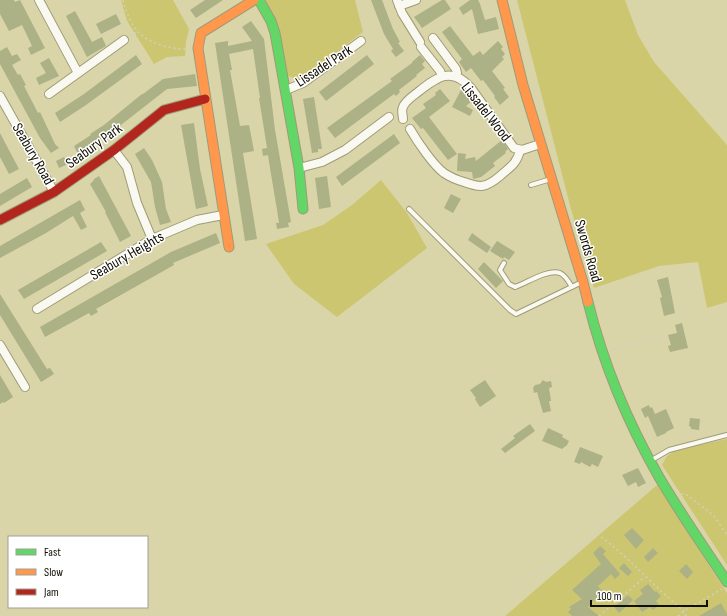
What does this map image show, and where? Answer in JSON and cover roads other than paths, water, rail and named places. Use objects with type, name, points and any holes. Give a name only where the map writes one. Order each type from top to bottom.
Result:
[{"type":"street","points":[[39,0],[78,73]]},
{"type":"street","points":[[229,247],[198,48],[201,33],[254,0]]},
{"type":"street","points":[[259,0],[271,21],[275,33],[299,168],[303,209]]},
{"type":"street","points":[[416,0],[398,3],[402,13],[420,44],[442,76]]},
{"type":"street","name":"Swords Road","points":[[502,0],[523,86],[583,282],[589,311],[618,393],[659,477],[727,582]]},
{"type":"street","points":[[433,38],[456,69],[456,77]]},
{"type":"street","points":[[48,94],[124,40]]},
{"type":"street","name":"Lissadel Park","points":[[286,90],[303,83],[361,41]]},
{"type":"street","name":"Lissadel Wood","points":[[403,119],[402,112],[405,103],[432,81],[442,76],[456,77],[471,88],[514,148],[520,150],[540,144]]},
{"type":"street","name":"Seabury Road","points":[[0,96],[54,192]]},
{"type":"street","name":"Seabury Park","points":[[0,220],[54,192],[114,150],[164,110],[205,99]]},
{"type":"street","points":[[299,168],[322,162],[345,150],[389,118]]},
{"type":"street","name":"Lissadel Wood","points":[[410,129],[442,172],[477,187],[482,187],[494,181],[517,161],[520,150]]},
{"type":"street","points":[[114,150],[127,167],[137,203],[152,239]]},
{"type":"street","name":"Seabury Heights","points":[[37,309],[152,239],[197,220],[223,215]]},
{"type":"street","points":[[0,345],[26,387]]},
{"type":"lane","points":[[531,185],[551,179]]},
{"type":"lane","points":[[409,209],[510,310],[516,314],[583,282]]},
{"type":"lane","points":[[504,264],[500,270],[509,284],[515,287],[544,274],[560,273],[572,287]]},
{"type":"lane","points":[[650,461],[669,450],[727,435]]}]
